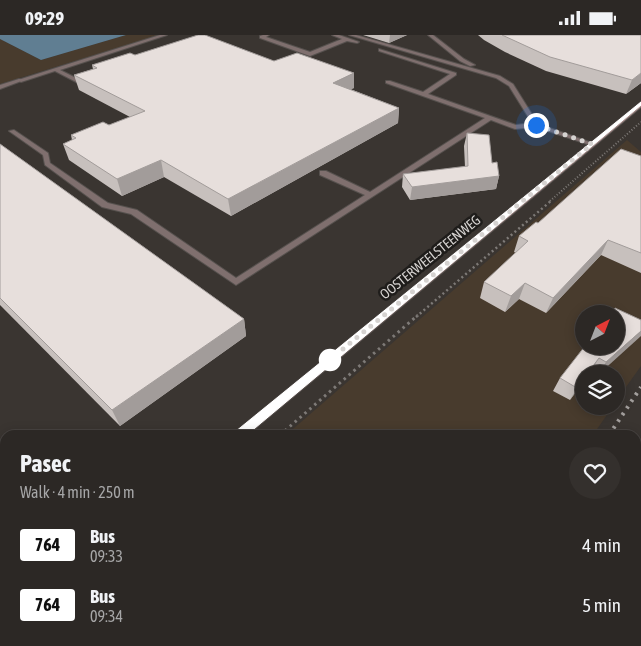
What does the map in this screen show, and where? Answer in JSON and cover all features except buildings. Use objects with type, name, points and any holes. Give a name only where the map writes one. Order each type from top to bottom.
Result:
[{"type":"main road","name":"OOSTERWEELSTEENWEG","points":[[245,430],[641,104]]},
{"type":"street","points":[[0,87],[165,35]]},
{"type":"street","points":[[334,35],[349,37],[486,73]]},
{"type":"street","points":[[430,35],[462,60],[511,85],[536,125]]},
{"type":"street","points":[[262,36],[310,54],[349,37],[454,74],[424,94]]},
{"type":"street","points":[[55,69],[84,84]]},
{"type":"street","points":[[388,81],[515,127],[536,125],[592,144]]},
{"type":"street","points":[[12,131],[46,154],[47,164],[105,205],[134,212],[236,282],[490,118]]},
{"type":"street","points":[[323,173],[370,195]]},
{"type":"path","points":[[286,430],[641,122]]},
{"type":"shaded area","points":[[126,35],[160,35],[0,84],[0,39],[41,60]]},
{"type":"shaded area","points":[[627,140],[641,152],[641,366],[625,388],[625,365],[575,365],[575,415],[607,415],[596,430],[292,430]]},
{"type":"water","points":[[0,35],[126,35],[41,60],[0,39]]},
{"type":"railway","points":[[612,430],[641,387]]},
{"type":"bus line","name":"764","points":[[245,430],[641,104]]},
{"type":"route","points":[[330,360],[326,363],[592,144],[536,125]]}]
